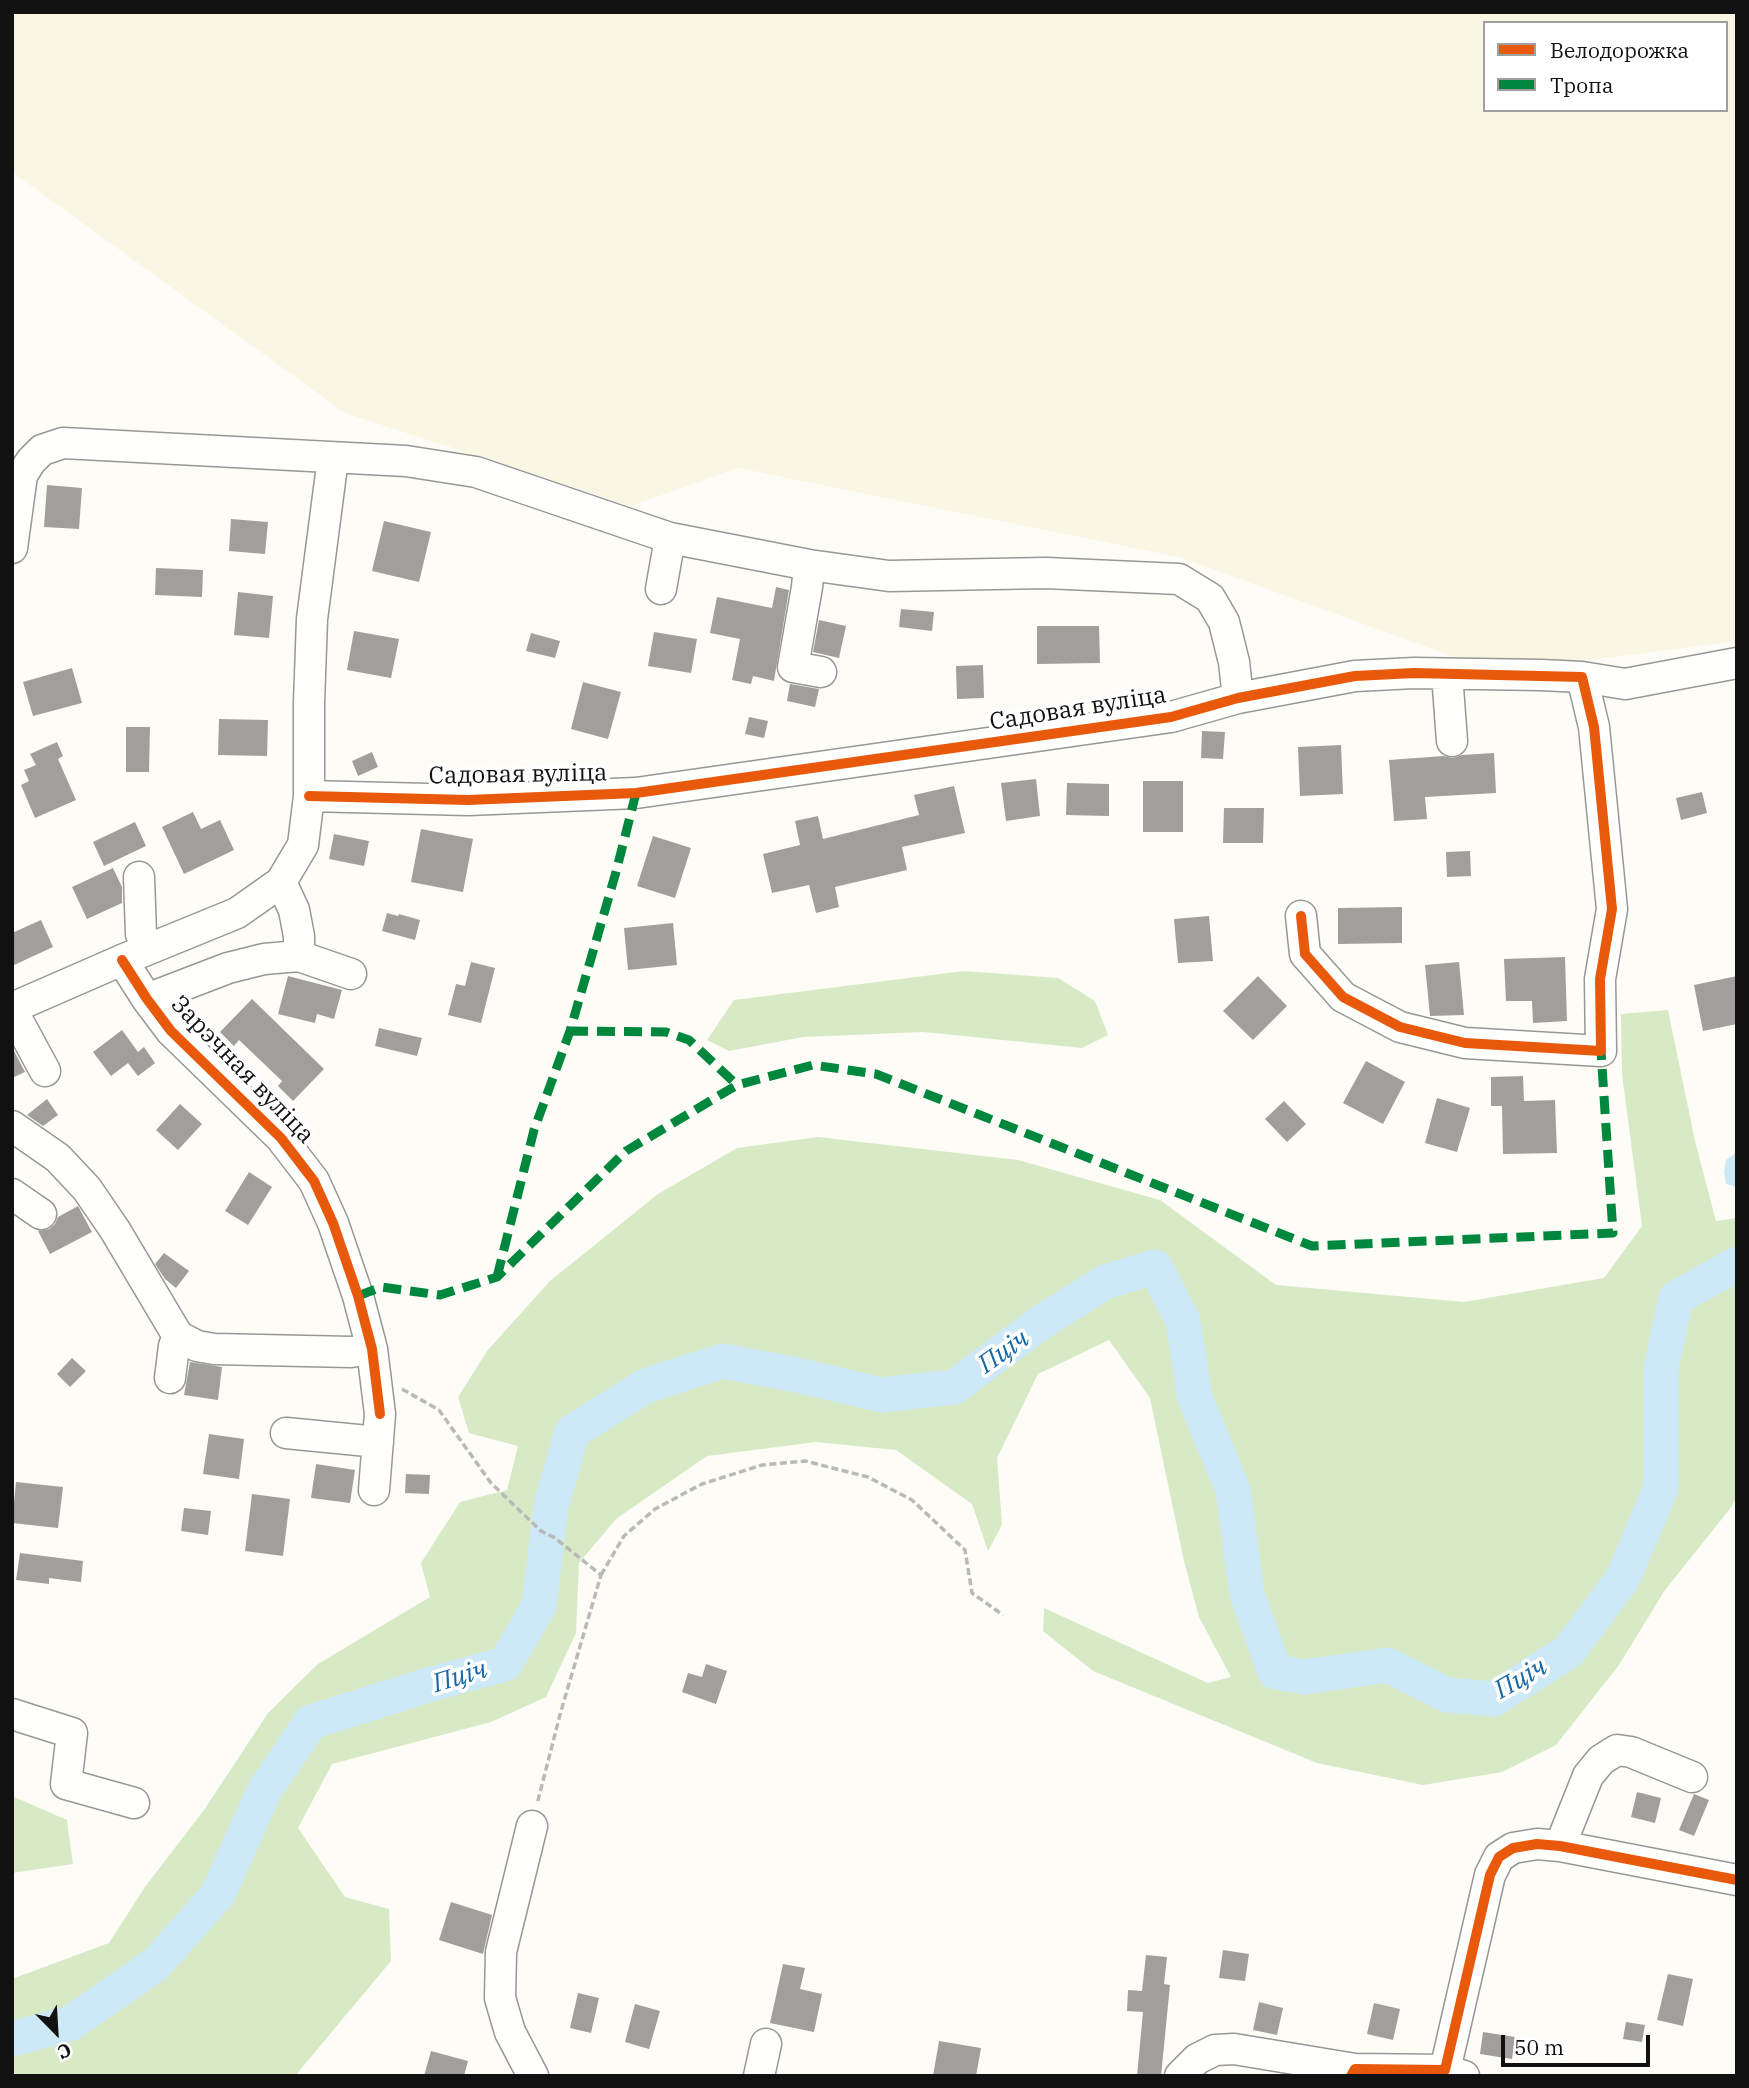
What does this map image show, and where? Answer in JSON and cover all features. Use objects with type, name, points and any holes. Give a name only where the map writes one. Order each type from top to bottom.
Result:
[{"type":"street","points":[[12,548],[22,475],[42,450],[63,443],[406,461],[477,472],[670,538],[808,565],[889,576],[1046,573],[1179,579],[1210,598],[1224,622],[1234,662],[1238,698]]},
{"type":"street","points":[[45,1071],[12,1009],[135,954],[236,913],[281,882],[303,845],[309,796],[312,619],[333,458]]},
{"type":"street","points":[[661,589],[670,538]]},
{"type":"street","points":[[808,565],[807,587],[793,667],[821,672]]},
{"type":"street","name":"Садовая вуліца","points":[[309,796],[468,800],[636,793],[1171,717],[1238,698],[1355,676],[1447,674],[1582,677],[1625,684],[1737,663]]},
{"type":"street","points":[[1447,674],[1452,741]]},
{"type":"street","points":[[1301,916],[1305,954],[1343,998],[1400,1027],[1465,1044],[1601,1051],[1600,979],[1612,909],[1594,727],[1582,677]]},
{"type":"street","points":[[135,954],[141,934],[139,877]]},
{"type":"street","points":[[281,882],[294,910],[299,936],[299,956]]},
{"type":"street","name":"Зарэчная вуліца","points":[[135,954],[146,999],[172,1031],[281,1138],[314,1181],[333,1223],[358,1296],[374,1363],[379,1428],[374,1490]]},
{"type":"street","points":[[146,999],[228,968],[264,959],[299,956],[351,974]]},
{"type":"street","points":[[12,1126],[58,1158],[87,1189],[115,1230],[178,1336],[197,1346],[214,1349],[351,1352],[374,1363]]},
{"type":"street","points":[[12,1194],[41,1213]]},
{"type":"street","points":[[170,1378],[178,1336]]},
{"type":"street","points":[[286,1433],[379,1428]]},
{"type":"street","points":[[12,1714],[72,1733],[66,1784],[134,1803]]},
{"type":"street","points":[[1560,1846],[1588,1776],[1601,1760],[1617,1750],[1631,1752],[1692,1777]]},
{"type":"street","points":[[532,1826],[501,1952],[500,1998],[510,2032],[533,2076]]},
{"type":"street","points":[[1180,2076],[1197,2059],[1214,2050],[1234,2049],[1353,2073],[1455,2073],[1490,1875],[1499,1857],[1513,1848],[1537,1844],[1560,1846],[1737,1880]]},
{"type":"street","points":[[759,2076],[766,2043]]},
{"type":"path","points":[[374,1363],[439,1410],[491,1483],[541,1531],[555,1538],[601,1574]]},
{"type":"path","points":[[532,1826],[561,1711],[601,1574],[624,1536],[655,1508],[702,1484],[762,1465],[805,1461],[868,1477],[912,1500],[965,1550],[972,1593],[1003,1615]]},
{"type":"shaded area","points":[[12,12],[1737,12],[1737,641],[1575,662],[1454,657],[1179,557],[738,468],[631,506],[345,413],[12,172]]},
{"type":"green space","points":[[964,971],[1058,978],[1095,1001],[1108,1035],[1082,1048],[923,1032],[803,1037],[729,1051],[707,1040],[734,1000]]},
{"type":"green space","points":[[1668,1010],[1695,1141],[1716,1221],[1737,1218],[1737,1498],[1665,1590],[1619,1665],[1556,1745],[1502,1772],[1423,1785],[1317,1763],[1093,1671],[1043,1631],[1044,1608],[1208,1683],[1231,1677],[1199,1617],[1184,1561],[1150,1398],[1109,1340],[1038,1374],[997,1458],[1002,1525],[988,1551],[972,1504],[896,1450],[816,1442],[707,1456],[616,1519],[579,1563],[576,1633],[546,1697],[491,1722],[332,1764],[298,1828],[345,1897],[389,1909],[391,1961],[295,2076],[12,2076],[12,1979],[109,1943],[145,1887],[204,1810],[268,1713],[318,1664],[430,1597],[421,1563],[460,1502],[507,1490],[518,1446],[469,1433],[458,1397],[487,1351],[550,1281],[658,1194],[737,1148],[818,1137],[1018,1160],[1160,1200],[1276,1285],[1464,1302],[1604,1278],[1642,1226],[1622,1074],[1621,1014]]},
{"type":"green space","points":[[12,1796],[67,1820],[73,1864],[12,1873]]},
{"type":"water","points":[[1737,1152],[1737,1187],[1726,1184],[1724,1171],[1726,1160]]},
{"type":"building","points":[[47,485],[82,488],[79,529],[44,527]]},
{"type":"building","points":[[231,519],[268,522],[265,554],[229,551]]},
{"type":"building","points":[[384,521],[431,532],[419,582],[372,571]]},
{"type":"building","points":[[156,568],[203,570],[202,597],[155,595]]},
{"type":"building","points":[[776,587],[789,590],[774,681],[753,676],[751,684],[732,680],[740,639],[710,633],[717,597],[772,608]]},
{"type":"building","points":[[238,592],[273,596],[269,638],[234,635]]},
{"type":"building","points":[[901,609],[934,612],[932,631],[899,627]]},
{"type":"building","points":[[819,620],[846,626],[839,658],[813,652]]},
{"type":"building","points":[[1037,626],[1099,626],[1100,663],[1037,664]]},
{"type":"building","points":[[354,631],[399,639],[391,678],[347,670]]},
{"type":"building","points":[[654,632],[697,639],[691,673],[648,666]]},
{"type":"building","points":[[531,633],[560,641],[555,658],[526,651]]},
{"type":"building","points":[[983,665],[984,698],[957,699],[956,666]]},
{"type":"building","points":[[72,668],[82,703],[33,716],[23,682]]},
{"type":"building","points":[[583,682],[621,692],[608,739],[571,729]]},
{"type":"building","points":[[790,684],[819,689],[815,707],[787,701]]},
{"type":"building","points":[[749,717],[768,721],[764,738],[745,734]]},
{"type":"building","points":[[219,719],[268,720],[267,756],[218,755]]},
{"type":"building","points":[[126,727],[150,727],[149,772],[126,772]]},
{"type":"building","points":[[1202,731],[1225,732],[1223,759],[1201,758]]},
{"type":"building","points":[[57,742],[63,756],[58,759],[76,800],[35,818],[21,785],[29,781],[24,770],[36,765],[30,754]]},
{"type":"building","points":[[1341,745],[1343,794],[1300,796],[1298,747]]},
{"type":"building","points":[[372,752],[378,767],[358,776],[352,761]]},
{"type":"building","points":[[1494,753],[1496,793],[1425,797],[1427,819],[1394,821],[1389,760],[1443,756],[1453,758]]},
{"type":"building","points":[[1036,779],[1040,816],[1006,821],[1001,783]]},
{"type":"building","points":[[1143,781],[1183,781],[1183,832],[1143,832]]},
{"type":"building","points":[[1067,783],[1109,784],[1109,816],[1066,815]]},
{"type":"building","points":[[954,786],[965,833],[902,847],[907,870],[835,887],[839,907],[816,913],[809,885],[772,893],[763,854],[800,845],[795,821],[818,816],[823,839],[919,815],[914,795]]},
{"type":"building","points":[[1702,792],[1707,813],[1681,820],[1676,798]]},
{"type":"building","points":[[1224,808],[1264,808],[1263,843],[1223,843]]},
{"type":"building","points":[[193,812],[201,829],[220,820],[234,850],[184,874],[162,827]]},
{"type":"building","points":[[135,822],[146,846],[104,866],[93,842]]},
{"type":"building","points":[[421,829],[473,839],[463,892],[411,882]]},
{"type":"building","points":[[334,834],[369,841],[364,866],[329,859]]},
{"type":"building","points":[[653,836],[691,848],[675,898],[637,886]]},
{"type":"building","points":[[1470,851],[1471,876],[1447,877],[1446,852]]},
{"type":"building","points":[[113,868],[122,887],[122,903],[87,919],[72,887]]},
{"type":"building","points":[[1402,907],[1402,943],[1338,944],[1338,908]]},
{"type":"building","points":[[387,913],[420,920],[415,940],[382,931]]},
{"type":"building","points":[[1209,916],[1213,961],[1178,963],[1174,919]]},
{"type":"building","points":[[41,920],[53,947],[12,966],[12,933]]},
{"type":"building","points":[[673,923],[677,965],[628,970],[624,928]]},
{"type":"building","points":[[1565,957],[1567,1021],[1533,1023],[1532,1001],[1506,1001],[1504,959]]},
{"type":"building","points":[[471,962],[495,968],[481,1023],[448,1015],[456,984],[465,986]]},
{"type":"building","points":[[1459,962],[1464,1015],[1430,1016],[1425,965]]},
{"type":"building","points":[[288,976],[342,990],[334,1019],[317,1014],[315,1023],[278,1014]]},
{"type":"building","points":[[1258,976],[1287,1006],[1253,1040],[1223,1011]]},
{"type":"building","points":[[1737,976],[1737,1024],[1703,1031],[1694,985]]},
{"type":"building","points":[[252,999],[324,1069],[293,1101],[278,1086],[282,1081],[239,1040],[234,1046],[220,1032]]},
{"type":"building","points":[[379,1028],[422,1038],[417,1056],[375,1046]]},
{"type":"building","points":[[122,1030],[138,1052],[144,1047],[155,1063],[138,1076],[128,1063],[111,1076],[93,1052]]},
{"type":"building","points":[[12,1047],[25,1072],[12,1078]]},
{"type":"building","points":[[1366,1061],[1405,1082],[1383,1124],[1343,1103]]},
{"type":"building","points":[[1523,1076],[1524,1101],[1555,1100],[1557,1153],[1503,1154],[1502,1106],[1491,1106],[1491,1077]]},
{"type":"building","points":[[1437,1098],[1470,1108],[1457,1152],[1425,1143]]},
{"type":"building","points":[[47,1099],[58,1115],[43,1126],[27,1115]]},
{"type":"building","points":[[1284,1101],[1306,1124],[1287,1142],[1265,1119]]},
{"type":"building","points":[[180,1104],[202,1124],[178,1150],[156,1130]]},
{"type":"building","points":[[249,1172],[272,1187],[248,1225],[225,1211]]},
{"type":"building","points":[[78,1206],[92,1232],[50,1254],[38,1231],[49,1229],[58,1217]]},
{"type":"building","points":[[164,1253],[189,1271],[176,1288],[165,1279],[155,1264]]},
{"type":"building","points":[[72,1358],[86,1371],[70,1387],[57,1374]]},
{"type":"building","points":[[190,1362],[222,1367],[218,1400],[184,1395]]},
{"type":"building","points":[[209,1434],[244,1439],[239,1479],[203,1474]]},
{"type":"building","points":[[316,1464],[355,1470],[350,1503],[311,1498]]},
{"type":"building","points":[[406,1474],[430,1475],[429,1494],[405,1493]]},
{"type":"building","points":[[16,1482],[63,1487],[58,1528],[12,1523]]},
{"type":"building","points":[[252,1494],[290,1499],[283,1556],[245,1551]]},
{"type":"building","points":[[184,1508],[211,1511],[208,1535],[181,1531]]},
{"type":"building","points":[[20,1553],[83,1561],[81,1582],[49,1578],[49,1584],[16,1580]]},
{"type":"building","points":[[706,1664],[727,1671],[716,1704],[682,1692],[688,1673],[702,1677]]},
{"type":"building","points":[[1637,1792],[1661,1798],[1655,1823],[1631,1817]]},
{"type":"building","points":[[1694,1794],[1709,1800],[1694,1836],[1679,1830]]},
{"type":"building","points":[[451,1902],[492,1915],[483,1954],[439,1940]]},
{"type":"building","points":[[1223,1950],[1249,1954],[1245,1981],[1219,1978]]},
{"type":"building","points":[[1146,1955],[1167,1957],[1164,1984],[1170,1985],[1161,2076],[1137,2076],[1143,2012],[1127,2011],[1128,1990],[1142,1991]]},
{"type":"building","points":[[783,1964],[805,1968],[800,1989],[822,1994],[814,2032],[770,2023]]},
{"type":"building","points":[[1668,1974],[1693,1979],[1683,2026],[1657,2020]]},
{"type":"building","points":[[578,1993],[599,1998],[591,2033],[570,2028]]},
{"type":"building","points":[[1259,2002],[1283,2008],[1277,2035],[1253,2030]]},
{"type":"building","points":[[1374,2003],[1400,2009],[1393,2040],[1367,2034]]},
{"type":"building","points":[[635,2004],[660,2011],[649,2049],[625,2042]]},
{"type":"building","points":[[1626,2022],[1645,2025],[1642,2042],[1623,2039]]},
{"type":"building","points":[[1483,2032],[1515,2037],[1512,2059],[1480,2054]]},
{"type":"building","points":[[939,2041],[981,2048],[976,2076],[933,2076]]},
{"type":"building","points":[[431,2051],[468,2061],[464,2076],[424,2076]]},
{"type":"waterway","name":"Пціч","points":[[12,2039],[71,2023],[156,1964],[218,1894],[264,1791],[311,1722],[505,1664],[539,1606],[551,1507],[572,1432],[645,1386],[723,1361],[882,1395],[954,1387],[1043,1321],[1105,1282],[1155,1267],[1183,1321],[1195,1398],[1233,1490],[1247,1594],[1275,1672],[1305,1677],[1387,1665],[1447,1695],[1494,1699],[1569,1651],[1623,1578],[1661,1488],[1661,1368],[1676,1298],[1737,1264]]},
{"type":"marked path","points":[[497,1277],[534,1130],[570,1031],[636,793]]},
{"type":"marked path","points":[[570,1031],[666,1032],[689,1040],[737,1085]]},
{"type":"marked path","points":[[358,1296],[381,1287],[440,1295],[497,1277],[626,1151],[737,1085],[813,1065],[876,1074],[1312,1246],[1613,1233],[1601,1051]]},
{"type":"cycle path","points":[[309,796],[468,800],[636,793],[1171,717],[1238,698],[1355,676],[1414,673],[1582,677],[1594,727],[1612,909],[1600,979],[1601,1051],[1465,1043],[1400,1027],[1343,997],[1305,954],[1301,916]]},
{"type":"cycle path","points":[[122,960],[171,1031],[281,1138],[314,1181],[333,1223],[358,1296],[372,1349],[380,1414]]},
{"type":"cycle path","points":[[1351,2076],[1355,2069],[1445,2070],[1490,1875],[1499,1857],[1513,1848],[1537,1844],[1560,1846],[1737,1880]]}]
